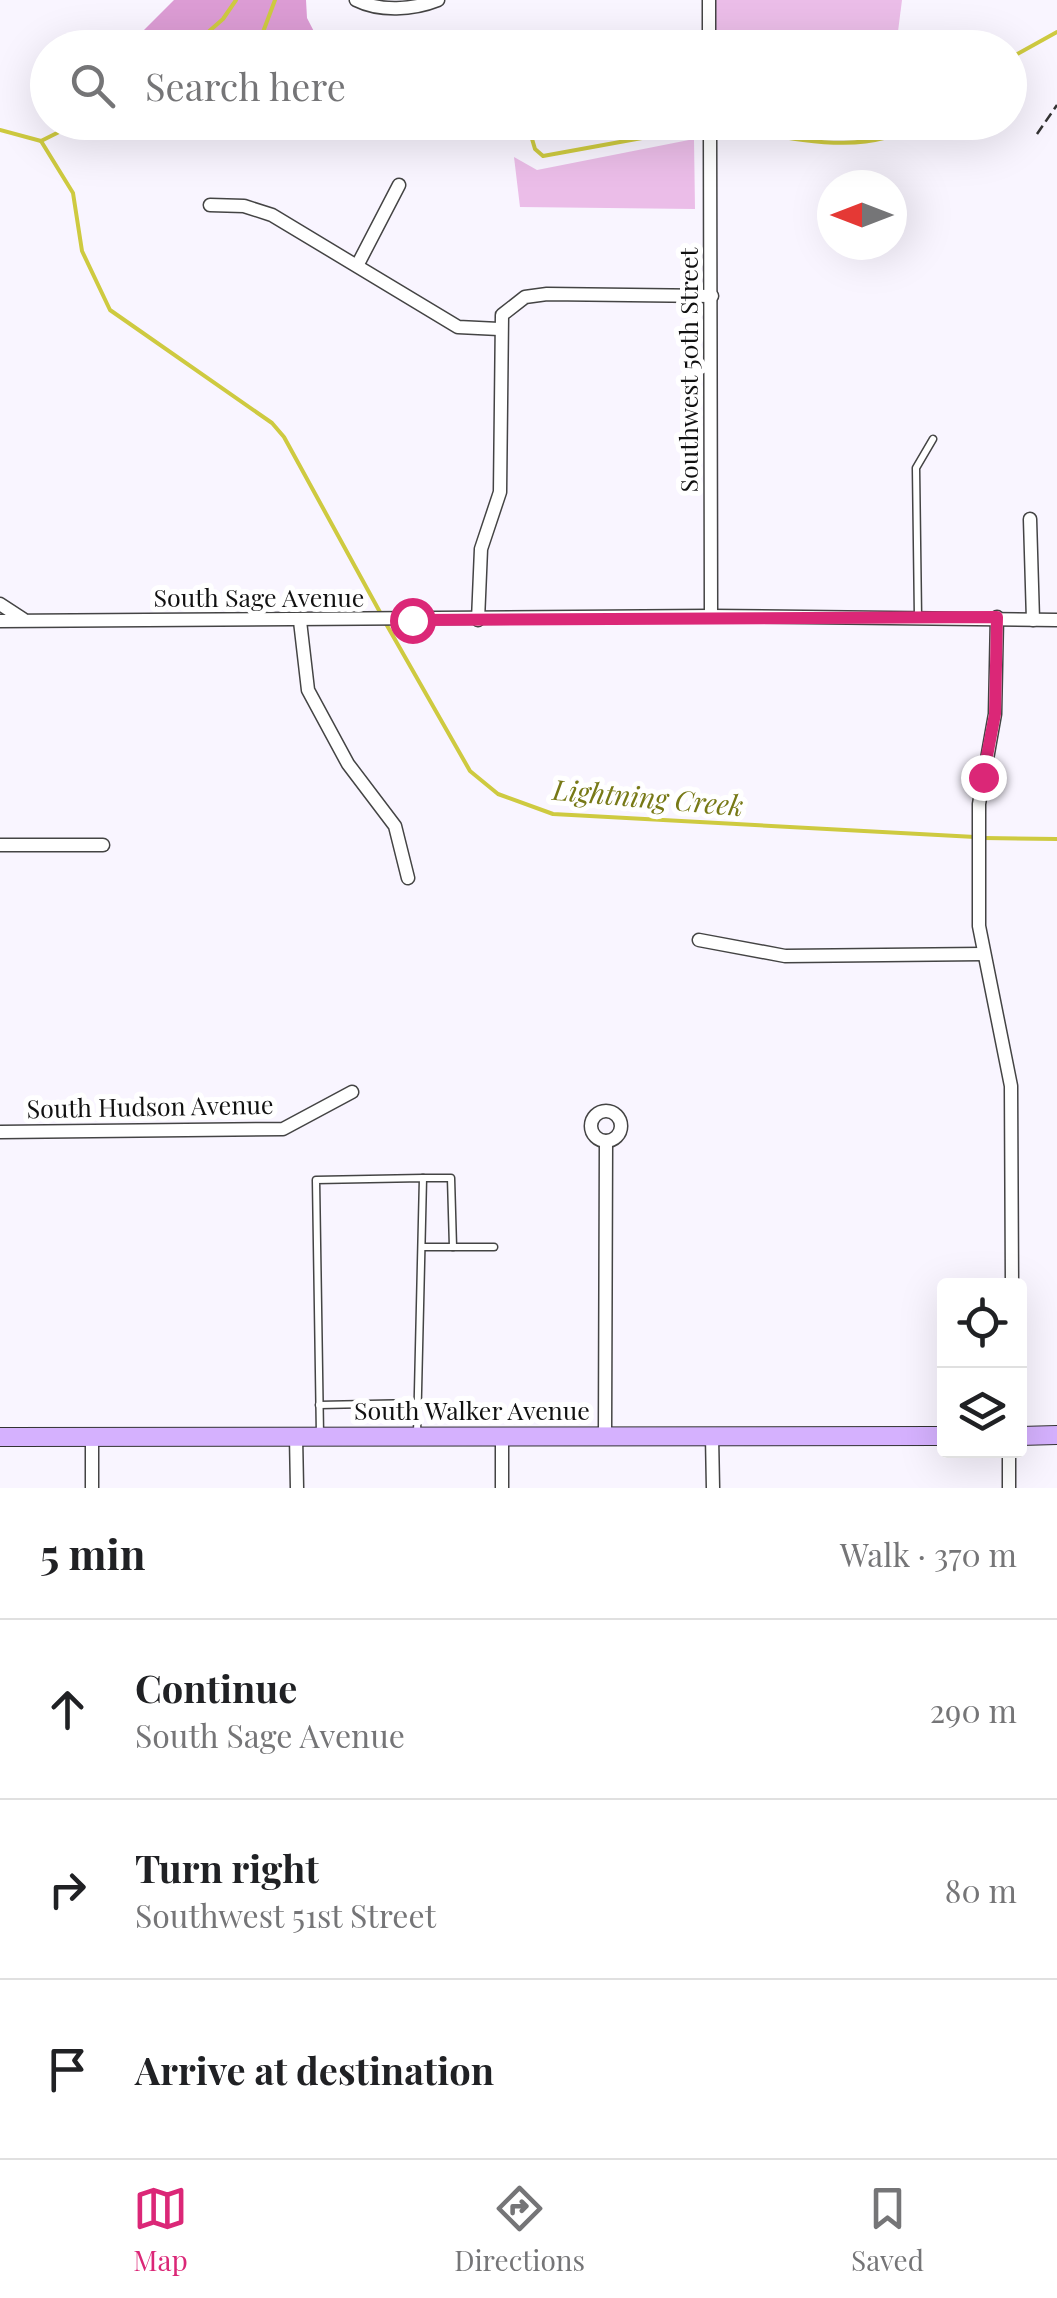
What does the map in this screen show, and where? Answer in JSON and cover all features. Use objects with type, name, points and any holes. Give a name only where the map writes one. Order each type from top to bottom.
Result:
[{"type":"main road","name":"South Walker Avenue","points":[[0,1437],[937,1436]]},
{"type":"main road","points":[[1027,1436],[1057,1436]]},
{"type":"street","points":[[356,0],[392,8],[415,8],[438,0]]},
{"type":"street","points":[[709,0],[709,30]]},
{"type":"street","name":"Southwest 50th Street","points":[[710,140],[711,616]]},
{"type":"street","points":[[358,264],[400,185]]},
{"type":"street","points":[[210,206],[244,206],[272,214],[458,328],[499,329]]},
{"type":"street","points":[[478,620],[481,549],[500,492],[502,315],[526,297],[712,296]]},
{"type":"street","points":[[1030,519],[1033,620]]},
{"type":"street","points":[[0,604],[26,621]]},
{"type":"street","name":"South Sage Avenue","points":[[0,621],[711,616],[1057,620]]},
{"type":"street","points":[[997,617],[995,714],[979,804],[978,868],[983,954],[1011,1086],[1012,1278]]},
{"type":"street","points":[[300,620],[305,678],[312,699],[348,764],[396,826],[408,878]]},
{"type":"street","points":[[0,845],[103,845]]},
{"type":"street","points":[[699,940],[786,956],[983,954]]},
{"type":"street","name":"South Hudson Avenue","points":[[0,1132],[283,1128],[352,1092]]},
{"type":"street","points":[[605,1436],[606,1141]]},
{"type":"street","points":[[296,1436],[297,1488]]},
{"type":"street","points":[[502,1436],[502,1488]]},
{"type":"street","points":[[712,1436],[713,1488]]},
{"type":"street","points":[[92,1437],[92,1488]]},
{"type":"street","points":[[1009,1458],[1009,1488]]},
{"type":"lane","points":[[918,617],[916,468],[933,440]]},
{"type":"lane","points":[[417,1436],[423,1178]]},
{"type":"lane","points":[[320,1436],[316,1180],[451,1178],[453,1247]]},
{"type":"lane","points":[[422,1247],[494,1247]]},
{"type":"lane","points":[[319,1404],[419,1403]]},
{"type":"path","points":[[1037,134],[1057,105]]},
{"type":"shaded area","points":[[174,0],[306,0],[307,18],[313,30],[144,30]]},
{"type":"shaded area","points":[[716,0],[902,0],[898,30],[716,30]]},
{"type":"shaded area","points":[[694,140],[695,209],[520,207],[514,157],[537,170]]},
{"type":"waterway","points":[[210,30],[236,0]]},
{"type":"waterway","points":[[264,30],[275,0]]},
{"type":"waterway","points":[[1027,49],[1057,32]]},
{"type":"waterway","name":"Lightning Creek","points":[[0,130],[30,138]]},
{"type":"waterway","name":"Lightning Creek","points":[[37,140],[73,193],[82,251],[110,310],[272,423],[284,437],[381,614]]},
{"type":"waterway","points":[[532,140],[543,156],[631,140]]},
{"type":"waterway","points":[[801,140],[874,140]]},
{"type":"waterway","name":"Lightning Creek","points":[[385,622],[470,771],[498,794],[553,814],[975,837]]},
{"type":"waterway","name":"Lightning Creek","points":[[984,838],[1057,839]]},
{"type":"route","points":[[412,620],[997,617],[995,714],[983,777]]}]
